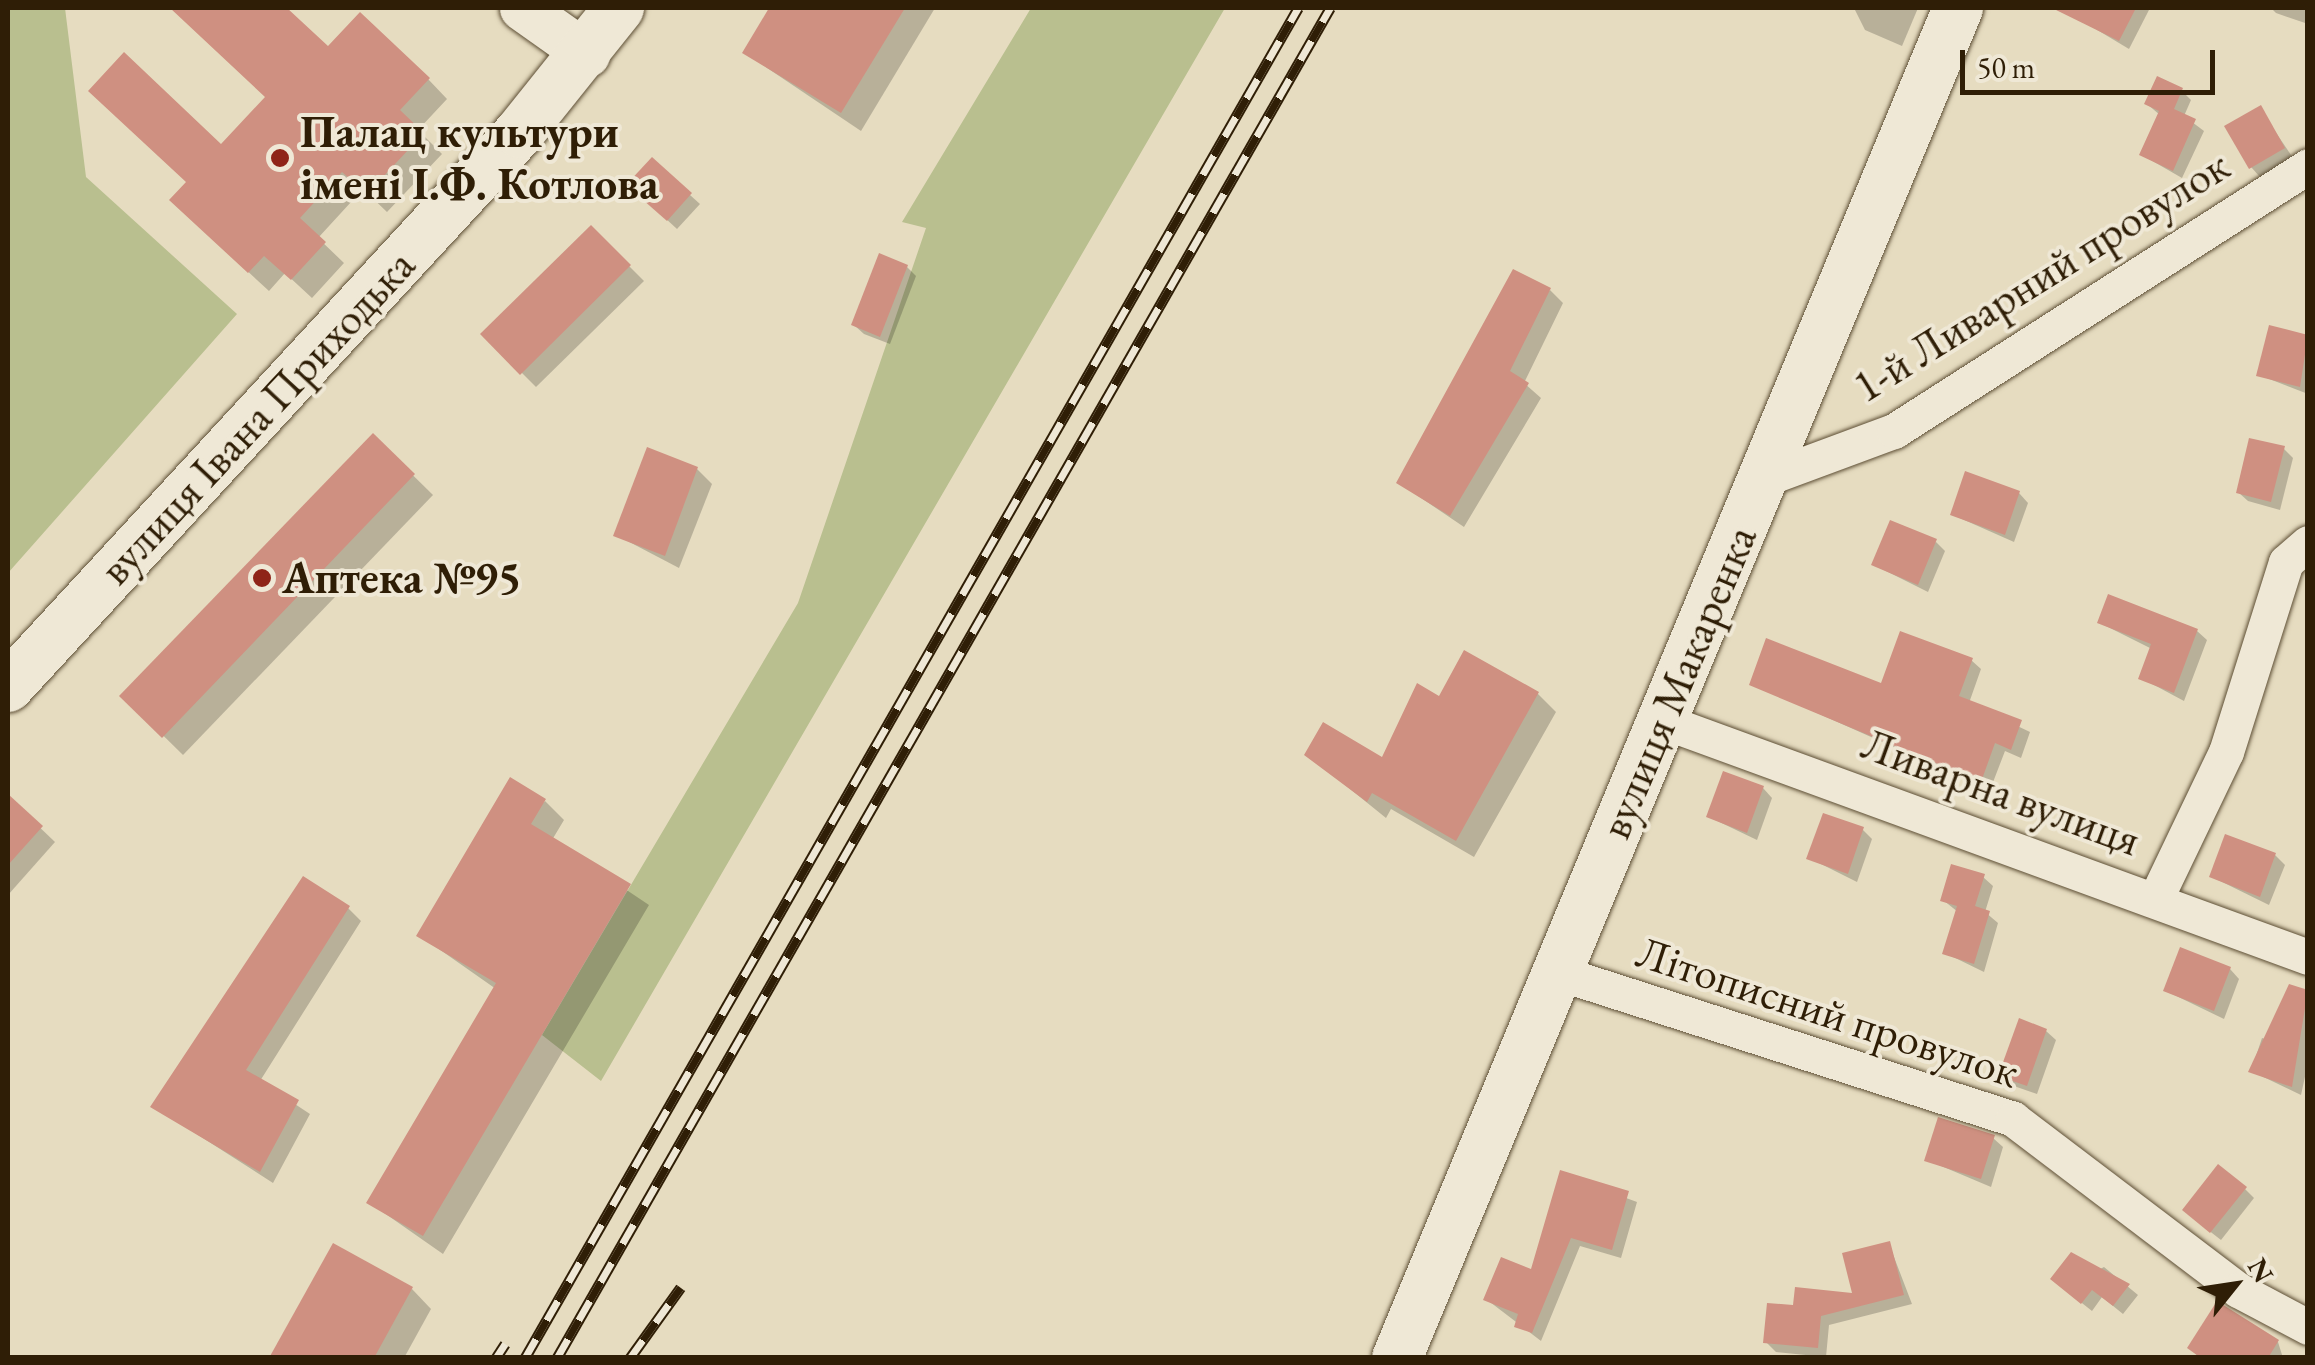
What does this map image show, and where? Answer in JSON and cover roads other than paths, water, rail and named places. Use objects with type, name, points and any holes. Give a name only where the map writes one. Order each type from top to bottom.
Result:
[{"type":"main road","name":"вулиця Івана Приходька","points":[[8,686],[587,54],[619,8]]},
{"type":"main road","name":"вулиця Макаренка","points":[[1397,1358],[1958,8]]},
{"type":"street","points":[[522,8],[587,54]]},
{"type":"street","name":"1-й Ливарний провулок","points":[[1764,479],[1894,431],[2308,166]]},
{"type":"street","points":[[2156,900],[2226,752],[2286,562],[2308,543]]},
{"type":"street","name":"Ливарна вулиця","points":[[1660,720],[2308,957]]},
{"type":"street","name":"Літописний провулок","points":[[1556,972],[2012,1119],[2238,1290],[2308,1327]]},
{"type":"railway","points":[[525,1358],[1298,8]]},
{"type":"railway","points":[[557,1358],[1330,8]]},
{"type":"railway","points":[[630,1358],[681,1287]]},
{"type":"railway","points":[[496,1358],[505,1344]]},
{"type":"place","name":"Палац культури імені І.Ф. Котлова","points":[[280,158]]},
{"type":"place","name":"Аптека №95","points":[[262,578]]}]
